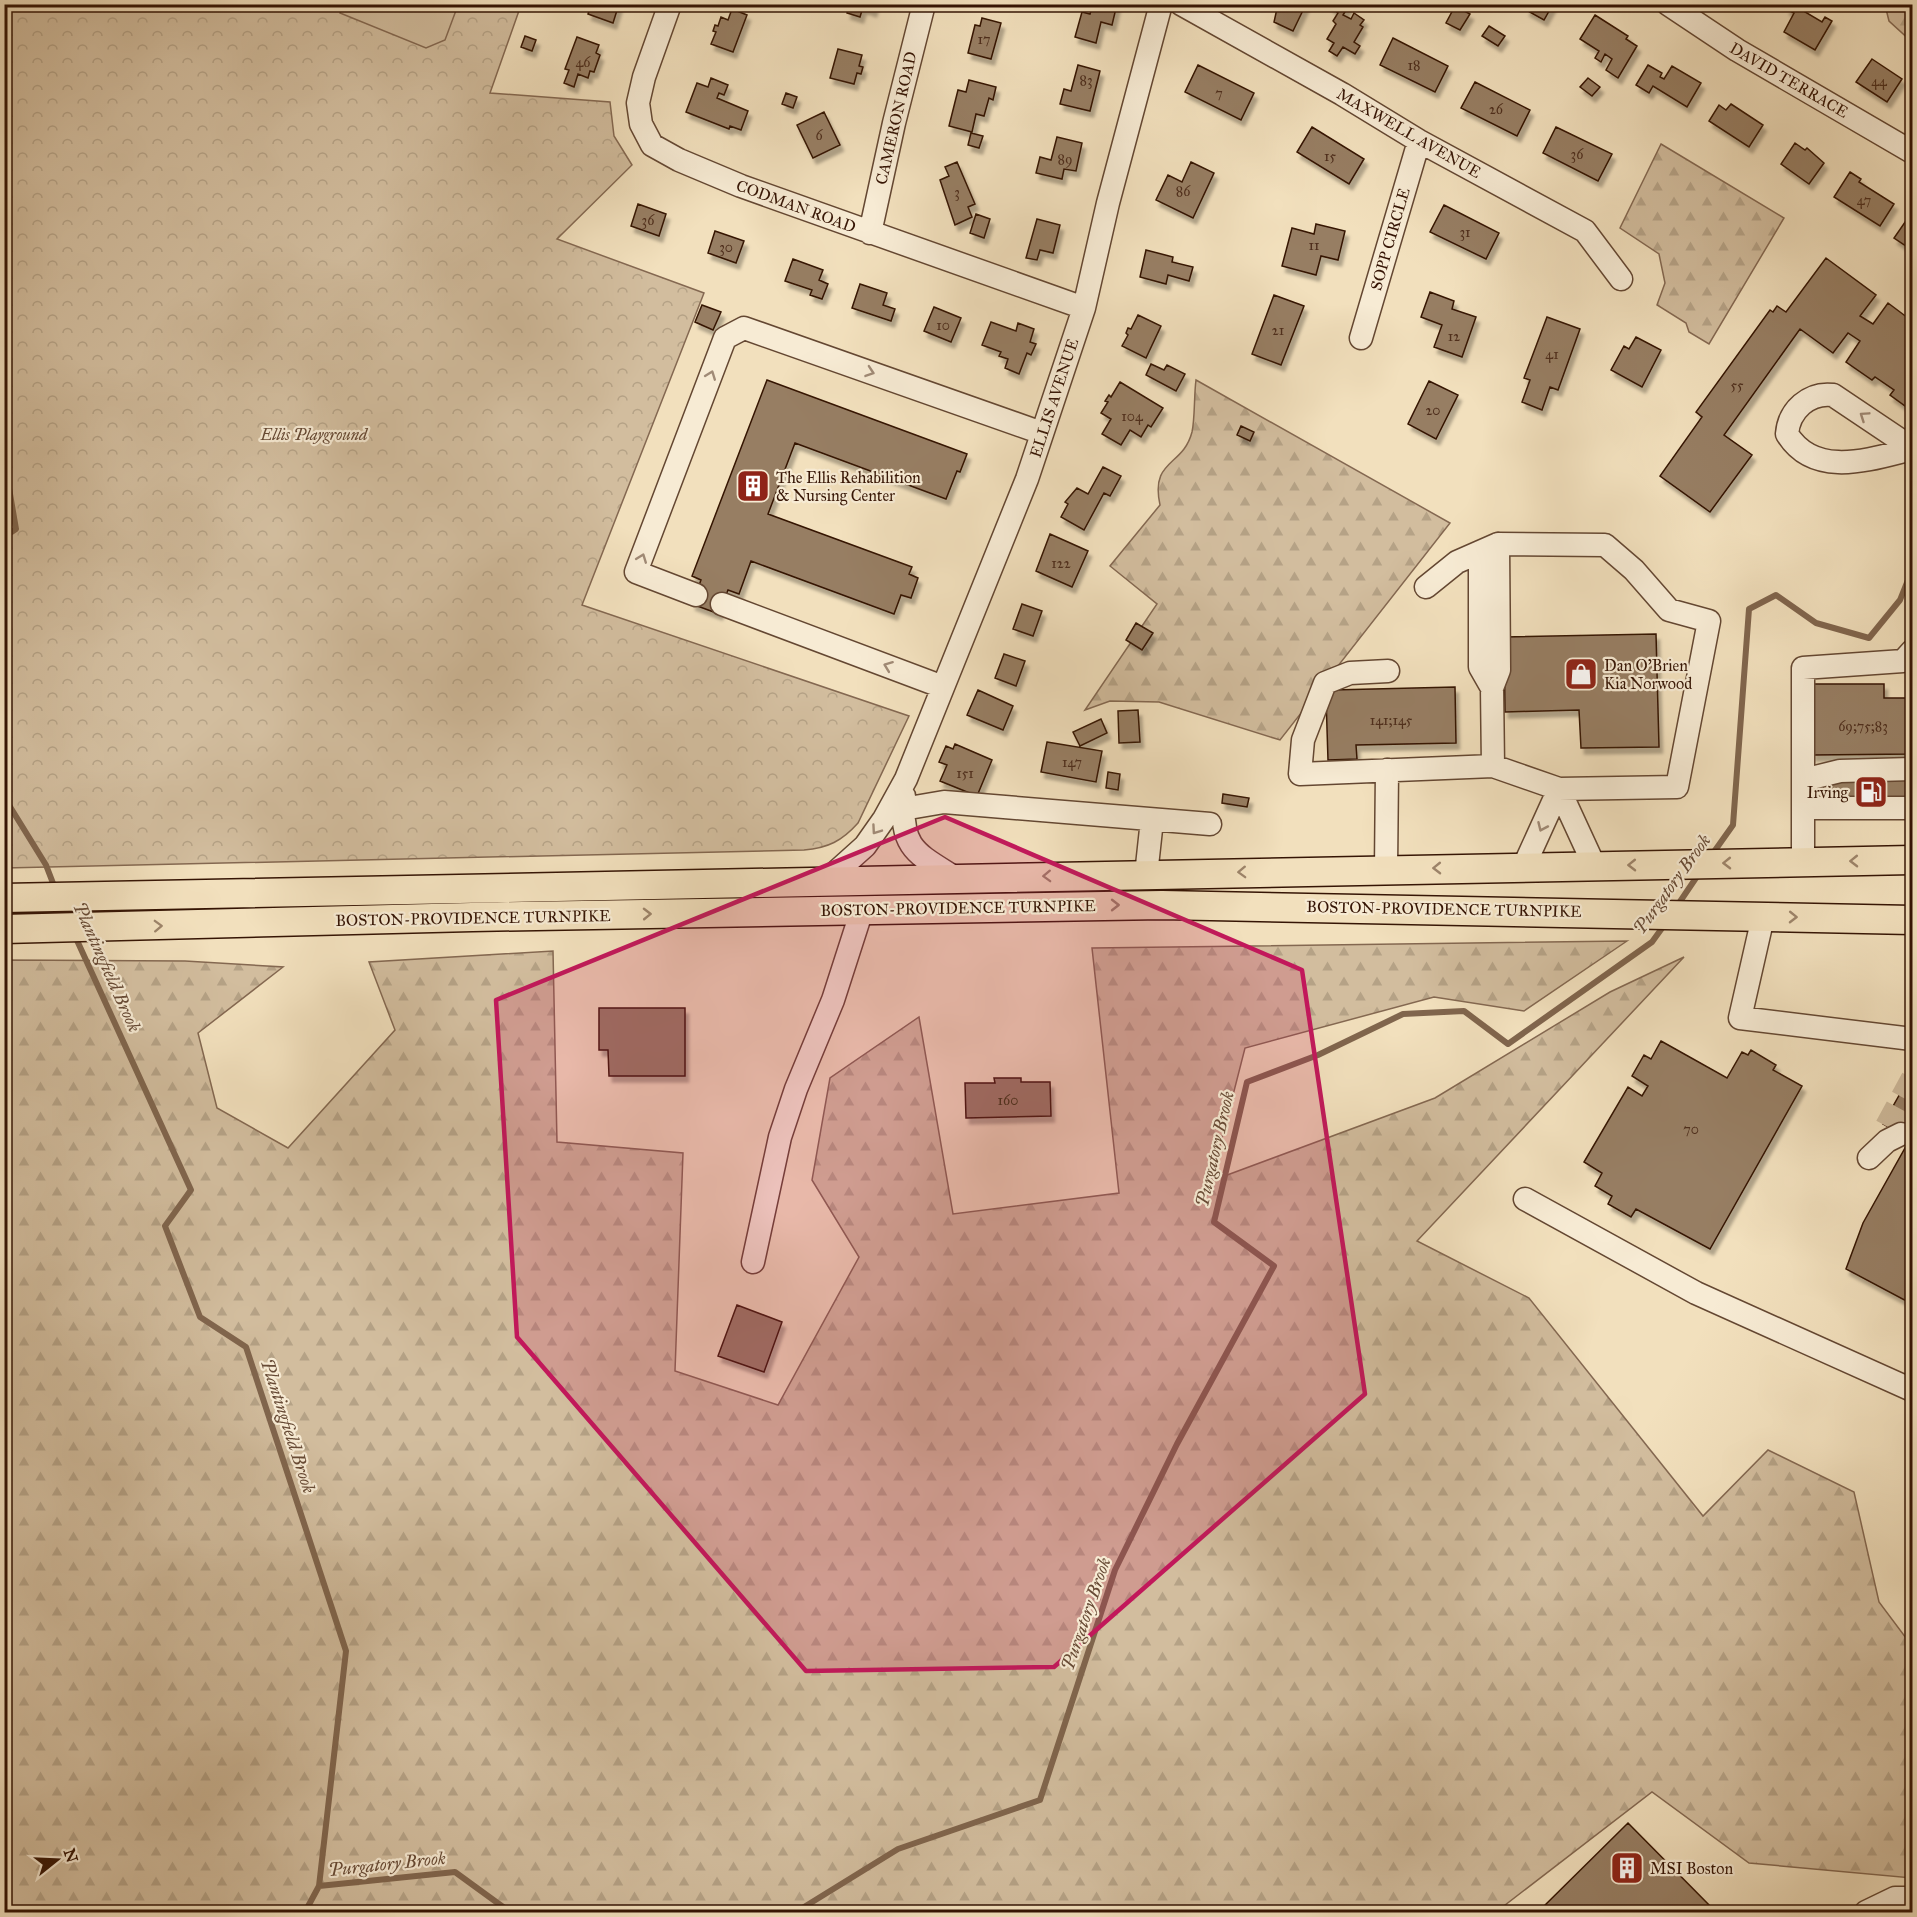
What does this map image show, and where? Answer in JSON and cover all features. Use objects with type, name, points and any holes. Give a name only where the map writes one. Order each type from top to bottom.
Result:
[{"type":"main road","name":"BOSTON-PROVIDENCE TURNPIKE","points":[[4,898],[1912,860]]},
{"type":"main road","name":"BOSTON-PROVIDENCE TURNPIKE","points":[[4,929],[862,910],[1268,905],[1912,920]]},
{"type":"street","name":"CODMAN ROAD","points":[[670,4],[644,77],[638,104],[641,124],[652,145],[678,160],[741,186],[1084,308]]},
{"type":"street","name":"CAMERON ROAD","points":[[870,233],[894,123],[924,4]]},
{"type":"street","name":"ELLIS AVENUE","points":[[826,881],[865,846],[884,819],[906,779],[1027,480],[1084,308],[1108,203],[1161,4]]},
{"type":"street","name":"MAXWELL AVENUE","points":[[1181,4],[1342,94],[1419,141],[1585,231],[1621,279]]},
{"type":"street","name":"DAVID TERRACE","points":[[1668,4],[1737,50],[1912,153]]},
{"type":"street","name":"SOPP CIRCLE","points":[[1361,338],[1419,141]]},
{"type":"street","points":[[696,595],[636,572],[725,338],[744,328],[1042,433]]},
{"type":"street","points":[[1833,395],[1912,448],[1860,461],[1835,463],[1818,460],[1801,451],[1787,434],[1788,425],[1798,407],[1812,396],[1833,395]]},
{"type":"street","points":[[1388,671],[1350,673],[1325,683],[1303,740],[1299,774],[1493,766],[1559,789],[1677,788],[1709,621],[1669,610],[1634,570],[1605,545],[1489,548],[1457,562],[1426,587]]},
{"type":"street","points":[[1489,548],[1499,670],[1492,688],[1493,766]]},
{"type":"street","points":[[722,604],[943,687]]},
{"type":"street","points":[[1803,862],[1803,668],[1903,661],[1912,651]]},
{"type":"street","points":[[1803,780],[1840,771],[1912,769]]},
{"type":"street","points":[[1386,869],[1387,770]]},
{"type":"street","name":"ELLIS AVENUE","points":[[906,779],[903,822],[909,844],[957,879]]},
{"type":"street","points":[[1559,789],[1593,865]]},
{"type":"street","points":[[1524,866],[1559,789]]},
{"type":"street","points":[[903,809],[944,802],[1210,824]]},
{"type":"street","points":[[1804,808],[1912,808]]},
{"type":"street","points":[[1146,875],[1152,820]]},
{"type":"street","points":[[753,1262],[780,1137],[796,1089],[833,1000],[862,910]]},
{"type":"street","points":[[1762,917],[1740,1018],[1912,1039]]},
{"type":"street","points":[[1869,1158],[1891,1134]]},
{"type":"street","points":[[1525,1199],[1696,1293],[1912,1390]]},
{"type":"street","points":[[1866,1912],[1895,1898],[1912,1898]]},
{"type":"highlighted area","points":[[945,817],[1302,970],[1365,1394],[1054,1667],[806,1671],[517,1337],[496,1000]]},
{"type":"green space","points":[[341,4],[458,5],[445,40],[426,48],[340,13]]},
{"type":"green space","name":"Ellis Playground","points":[[4,5],[521,5],[490,93],[610,102],[614,136],[632,165],[557,239],[704,293],[582,605],[909,716],[858,823],[834,842],[804,850],[5,868]]},
{"type":"green space","points":[[1885,5],[1912,5],[1912,42],[1889,21]]},
{"type":"green space","points":[[1661,144],[1784,218],[1709,344],[1689,332],[1686,323],[1657,305],[1665,283],[1659,254],[1620,228]]},
{"type":"green space","points":[[1196,380],[1450,523],[1280,740],[1159,702],[1110,701],[1085,710],[1157,604],[1110,566],[1160,505],[1158,490],[1163,471],[1182,452],[1192,432]]},
{"type":"green space","points":[[1627,941],[1524,1011],[1434,997],[1245,1048],[1211,1181],[1435,1098],[1610,992],[1684,957],[1417,1241],[1529,1298],[1703,1516],[1768,1450],[1854,1492],[1879,1602],[1912,1646],[1912,1878],[1749,1863],[1652,1792],[1496,1912],[5,1912],[5,960],[185,961],[283,967],[198,1033],[217,1108],[288,1148],[395,1030],[369,962],[553,951],[557,1142],[683,1153],[675,1371],[778,1405],[859,1257],[812,1180],[830,1078],[919,1017],[953,1214],[1119,1193],[1092,948]]},
{"type":"building","points":[[591,4],[619,4],[613,23],[588,14]]},
{"type":"building","points":[[849,4],[875,4],[873,11],[863,7],[860,17],[847,13]]},
{"type":"building","points":[[1093,4],[1117,4],[1112,25],[1101,22],[1096,43],[1075,37],[1082,12],[1090,14]]},
{"type":"building","points":[[1278,4],[1306,4],[1293,31],[1274,22]]},
{"type":"building","points":[[1328,4],[1350,4],[1343,15],[1351,19],[1354,13],[1364,20],[1360,25],[1363,27],[1354,42],[1360,46],[1355,54],[1343,47],[1337,56],[1329,51],[1334,43],[1327,39],[1336,24],[1333,21],[1338,13]]},
{"type":"building","points":[[1529,4],[1553,4],[1544,20],[1526,10]]},
{"type":"building","points":[[1788,4],[1802,4],[1800,9],[1822,22],[1825,17],[1832,21],[1815,50],[1784,32],[1794,13],[1786,9]]},
{"type":"building","points":[[1455,6],[1470,14],[1460,30],[1446,23]]},
{"type":"building","points":[[732,9],[747,15],[733,52],[711,44],[716,32],[713,31],[715,25],[718,26],[721,17],[728,20]]},
{"type":"building","points":[[1595,15],[1628,36],[1626,39],[1637,46],[1618,78],[1606,70],[1612,59],[1605,54],[1601,62],[1595,58],[1599,51],[1580,39]]},
{"type":"building","points":[[982,18],[1001,23],[991,59],[968,53],[975,25],[980,26]]},
{"type":"building","points":[[1489,26],[1505,36],[1498,46],[1482,36]]},
{"type":"building","points":[[525,36],[536,40],[532,51],[521,47]]},
{"type":"building","points":[[577,37],[599,45],[596,53],[600,55],[594,72],[590,71],[588,78],[578,74],[574,87],[564,83],[569,70],[565,69]]},
{"type":"building","points":[[1393,38],[1448,66],[1435,92],[1380,65]]},
{"type":"building","points":[[838,49],[862,55],[859,66],[863,67],[861,74],[857,73],[854,84],[830,78]]},
{"type":"building","points":[[1872,59],[1902,79],[1887,102],[1856,82]]},
{"type":"building","points":[[1078,65],[1100,71],[1090,111],[1060,104],[1064,89],[1071,91]]},
{"type":"building","points":[[1198,65],[1254,93],[1241,120],[1185,92]]},
{"type":"building","points":[[1648,65],[1662,73],[1660,77],[1664,79],[1672,66],[1701,83],[1687,107],[1653,86],[1649,93],[1636,85]]},
{"type":"building","points":[[711,78],[728,85],[724,95],[719,93],[717,98],[748,111],[741,130],[730,126],[729,129],[686,112],[697,83],[708,87]]},
{"type":"building","points":[[1588,78],[1600,87],[1592,96],[1580,87]]},
{"type":"building","points":[[969,80],[996,87],[993,100],[989,98],[984,116],[976,114],[972,132],[949,126],[958,90],[966,92]]},
{"type":"building","points":[[1475,82],[1530,110],[1517,136],[1461,108]]},
{"type":"building","points":[[786,93],[797,97],[793,108],[782,104]]},
{"type":"building","points":[[1731,104],[1763,125],[1749,147],[1709,121],[1719,105],[1726,110]]},
{"type":"building","points":[[824,112],[840,145],[813,158],[797,125]]},
{"type":"building","points":[[1312,127],[1364,159],[1349,184],[1297,152]]},
{"type":"building","points":[[1556,127],[1612,154],[1598,181],[1543,153]]},
{"type":"building","points":[[971,133],[983,136],[979,148],[968,145]]},
{"type":"building","points":[[1057,137],[1082,143],[1076,171],[1064,169],[1062,179],[1036,173],[1040,157],[1051,160]]},
{"type":"building","points":[[1795,143],[1805,150],[1807,148],[1824,163],[1809,184],[1781,164]]},
{"type":"building","points":[[957,162],[975,204],[968,207],[972,217],[955,225],[940,180],[949,176],[945,167]]},
{"type":"building","points":[[1191,162],[1214,173],[1193,218],[1156,200],[1168,175],[1182,182]]},
{"type":"building","points":[[1850,172],[1861,179],[1859,182],[1894,204],[1880,226],[1834,197]]},
{"type":"building","points":[[638,204],[666,214],[659,236],[631,226]]},
{"type":"building","points":[[1444,205],[1499,233],[1486,259],[1430,232]]},
{"type":"building","points":[[976,214],[990,219],[984,238],[970,233]]},
{"type":"building","points":[[1910,215],[1912,216],[1912,250],[1894,238]]},
{"type":"building","points":[[1037,219],[1060,225],[1053,253],[1040,250],[1037,260],[1026,258]]},
{"type":"building","points":[[1316,224],[1345,231],[1338,260],[1321,256],[1316,275],[1282,266],[1292,228],[1314,234]]},
{"type":"building","points":[[715,231],[744,241],[736,263],[708,253]]},
{"type":"building","points":[[1146,250],[1173,257],[1172,262],[1193,267],[1189,281],[1168,275],[1166,284],[1140,277]]},
{"type":"building","points":[[1826,258],[1876,295],[1860,316],[1873,324],[1888,303],[1912,321],[1912,411],[1890,395],[1894,390],[1875,377],[1872,380],[1846,362],[1860,341],[1848,333],[1833,353],[1800,329],[1724,435],[1752,455],[1710,512],[1660,476],[1702,417],[1696,412],[1770,310],[1773,312],[1777,306],[1786,312]]},
{"type":"building","points":[[793,259],[823,270],[819,280],[828,284],[822,299],[810,295],[812,290],[785,281]]},
{"type":"building","points":[[860,284],[887,293],[883,305],[895,309],[891,321],[852,308]]},
{"type":"building","points":[[1430,292],[1454,301],[1452,309],[1476,317],[1462,357],[1434,347],[1442,325],[1421,317]]},
{"type":"building","points":[[1274,295],[1304,306],[1281,365],[1252,354]]},
{"type":"building","points":[[702,305],[721,312],[713,330],[695,322]]},
{"type":"building","points":[[934,307],[961,318],[951,342],[924,331]]},
{"type":"building","points":[[1138,315],[1161,326],[1146,358],[1122,346],[1128,335],[1126,333],[1128,328],[1131,329]]},
{"type":"building","points":[[1547,317],[1580,329],[1558,390],[1550,387],[1542,410],[1522,402],[1530,380],[1524,378]]},
{"type":"building","points":[[991,322],[1016,331],[1018,323],[1034,329],[1030,342],[1036,344],[1031,355],[1027,353],[1019,374],[1005,368],[1008,359],[999,356],[1001,352],[982,345]]},
{"type":"building","points":[[1636,337],[1661,350],[1642,387],[1611,370],[1624,346],[1629,349]]},
{"type":"building","points":[[1151,364],[1164,370],[1167,365],[1185,374],[1176,391],[1146,375]]},
{"type":"building","name":"The Ellis Rehabilition & Nursing Center","points":[[767,380],[967,454],[960,472],[957,471],[946,499],[795,443],[768,514],[912,567],[909,574],[918,578],[911,598],[901,595],[894,614],[751,561],[739,594],[728,590],[719,614],[692,604],[701,580],[692,576]]},
{"type":"building","points":[[1429,381],[1458,395],[1436,439],[1408,424]]},
{"type":"building","points":[[1120,382],[1163,408],[1151,427],[1148,425],[1141,437],[1130,430],[1121,445],[1102,434],[1111,419],[1101,413],[1108,402],[1105,401],[1109,395],[1111,397]]},
{"type":"building","points":[[1241,426],[1254,432],[1250,441],[1237,435]]},
{"type":"building","points":[[1103,467],[1121,476],[1110,496],[1104,493],[1084,530],[1061,517],[1068,504],[1065,502],[1077,488],[1088,494]]},
{"type":"building","points":[[1050,534],[1088,551],[1072,587],[1036,571]]},
{"type":"building","points":[[1022,604],[1042,611],[1033,636],[1013,629]]},
{"type":"building","points":[[1136,623],[1153,633],[1142,650],[1126,640]]},
{"type":"building","name":"Dan O'Brien Kia Norwood","points":[[1656,634],[1659,747],[1581,748],[1579,710],[1505,712],[1504,637]]},
{"type":"building","points":[[1004,654],[1025,661],[1016,686],[995,678]]},
{"type":"building","points":[[1814,684],[1884,684],[1884,698],[1912,698],[1912,754],[1812,755]]},
{"type":"building","points":[[1455,687],[1456,743],[1356,745],[1357,759],[1328,760],[1326,697],[1332,690]]},
{"type":"building","points":[[978,690],[1013,706],[1003,730],[967,715]]},
{"type":"building","points":[[1138,710],[1140,742],[1119,743],[1118,711]]},
{"type":"building","points":[[1101,719],[1107,733],[1080,746],[1073,732]]},
{"type":"building","points":[[1047,742],[1102,751],[1096,782],[1041,772]]},
{"type":"building","points":[[955,744],[992,760],[977,796],[940,781],[947,765],[939,762],[946,746],[953,749]]},
{"type":"building","points":[[1108,772],[1120,774],[1118,790],[1106,788]]},
{"type":"building","name":"Irving","points":[[1912,779],[1912,802],[1831,804],[1830,781]]},
{"type":"building","points":[[1223,794],[1249,798],[1247,807],[1222,803]]},
{"type":"building","points":[[599,1008],[685,1008],[685,1076],[609,1076],[608,1050],[599,1050]]},
{"type":"building","points":[[1661,1041],[1727,1078],[1742,1052],[1748,1055],[1751,1050],[1776,1065],[1773,1070],[1802,1086],[1710,1249],[1636,1209],[1631,1217],[1608,1204],[1612,1196],[1595,1186],[1602,1173],[1584,1162],[1628,1087],[1642,1096],[1648,1086],[1632,1076],[1644,1055],[1651,1059]]},
{"type":"building","points":[[1910,1076],[1912,1078],[1912,1304],[1846,1269],[1863,1223],[1910,1139],[1883,1124]]},
{"type":"building","points":[[994,1078],[1021,1078],[1021,1082],[1050,1082],[1051,1116],[966,1118],[965,1083],[995,1083]]},
{"type":"building","points":[[737,1305],[782,1322],[764,1372],[718,1356]]},
{"type":"building","name":"MSI Boston","points":[[1628,1823],[1716,1912],[1538,1912]]},
{"type":"waterway","name":"Plantingfield Brook","points":[[4,459],[16,529],[4,537]]},
{"type":"waterway","name":"Purgatory Brook","points":[[1711,856],[1733,825],[1749,609],[1776,595],[1816,623],[1869,638],[1900,600],[1912,570]]},
{"type":"waterway","name":"Plantingfield Brook","points":[[4,797],[46,865],[56,891]]},
{"type":"waterway","name":"Purgatory Brook","points":[[1677,906],[1700,872]]},
{"type":"waterway","name":"Purgatory Brook","points":[[796,1912],[898,1849],[1040,1800],[1115,1570],[1177,1444],[1274,1266],[1214,1222],[1247,1082],[1318,1055],[1403,1014],[1464,1011],[1508,1044],[1652,942],[1665,924]]},
{"type":"waterway","name":"Plantingfield Brook","points":[[75,936],[191,1190],[165,1226],[200,1317],[246,1347],[346,1651],[319,1886]]},
{"type":"waterway","name":"Purgatory Brook","points":[[305,1912],[319,1886],[455,1872],[510,1912]]},
{"type":"tunnel","points":[[1886,1126],[1912,1078]]},
{"type":"tunnel","points":[[1901,1134],[1912,1112]]},
{"type":"place","name":"The Ellis Rehabilition & Nursing Center","points":[[753,486]]},
{"type":"place","name":"Dan O'Brien Kia Norwood","points":[[1581,674]]},
{"type":"place","name":"Irving","points":[[1871,792]]},
{"type":"place","name":"MSI Boston","points":[[1627,1868]]}]
